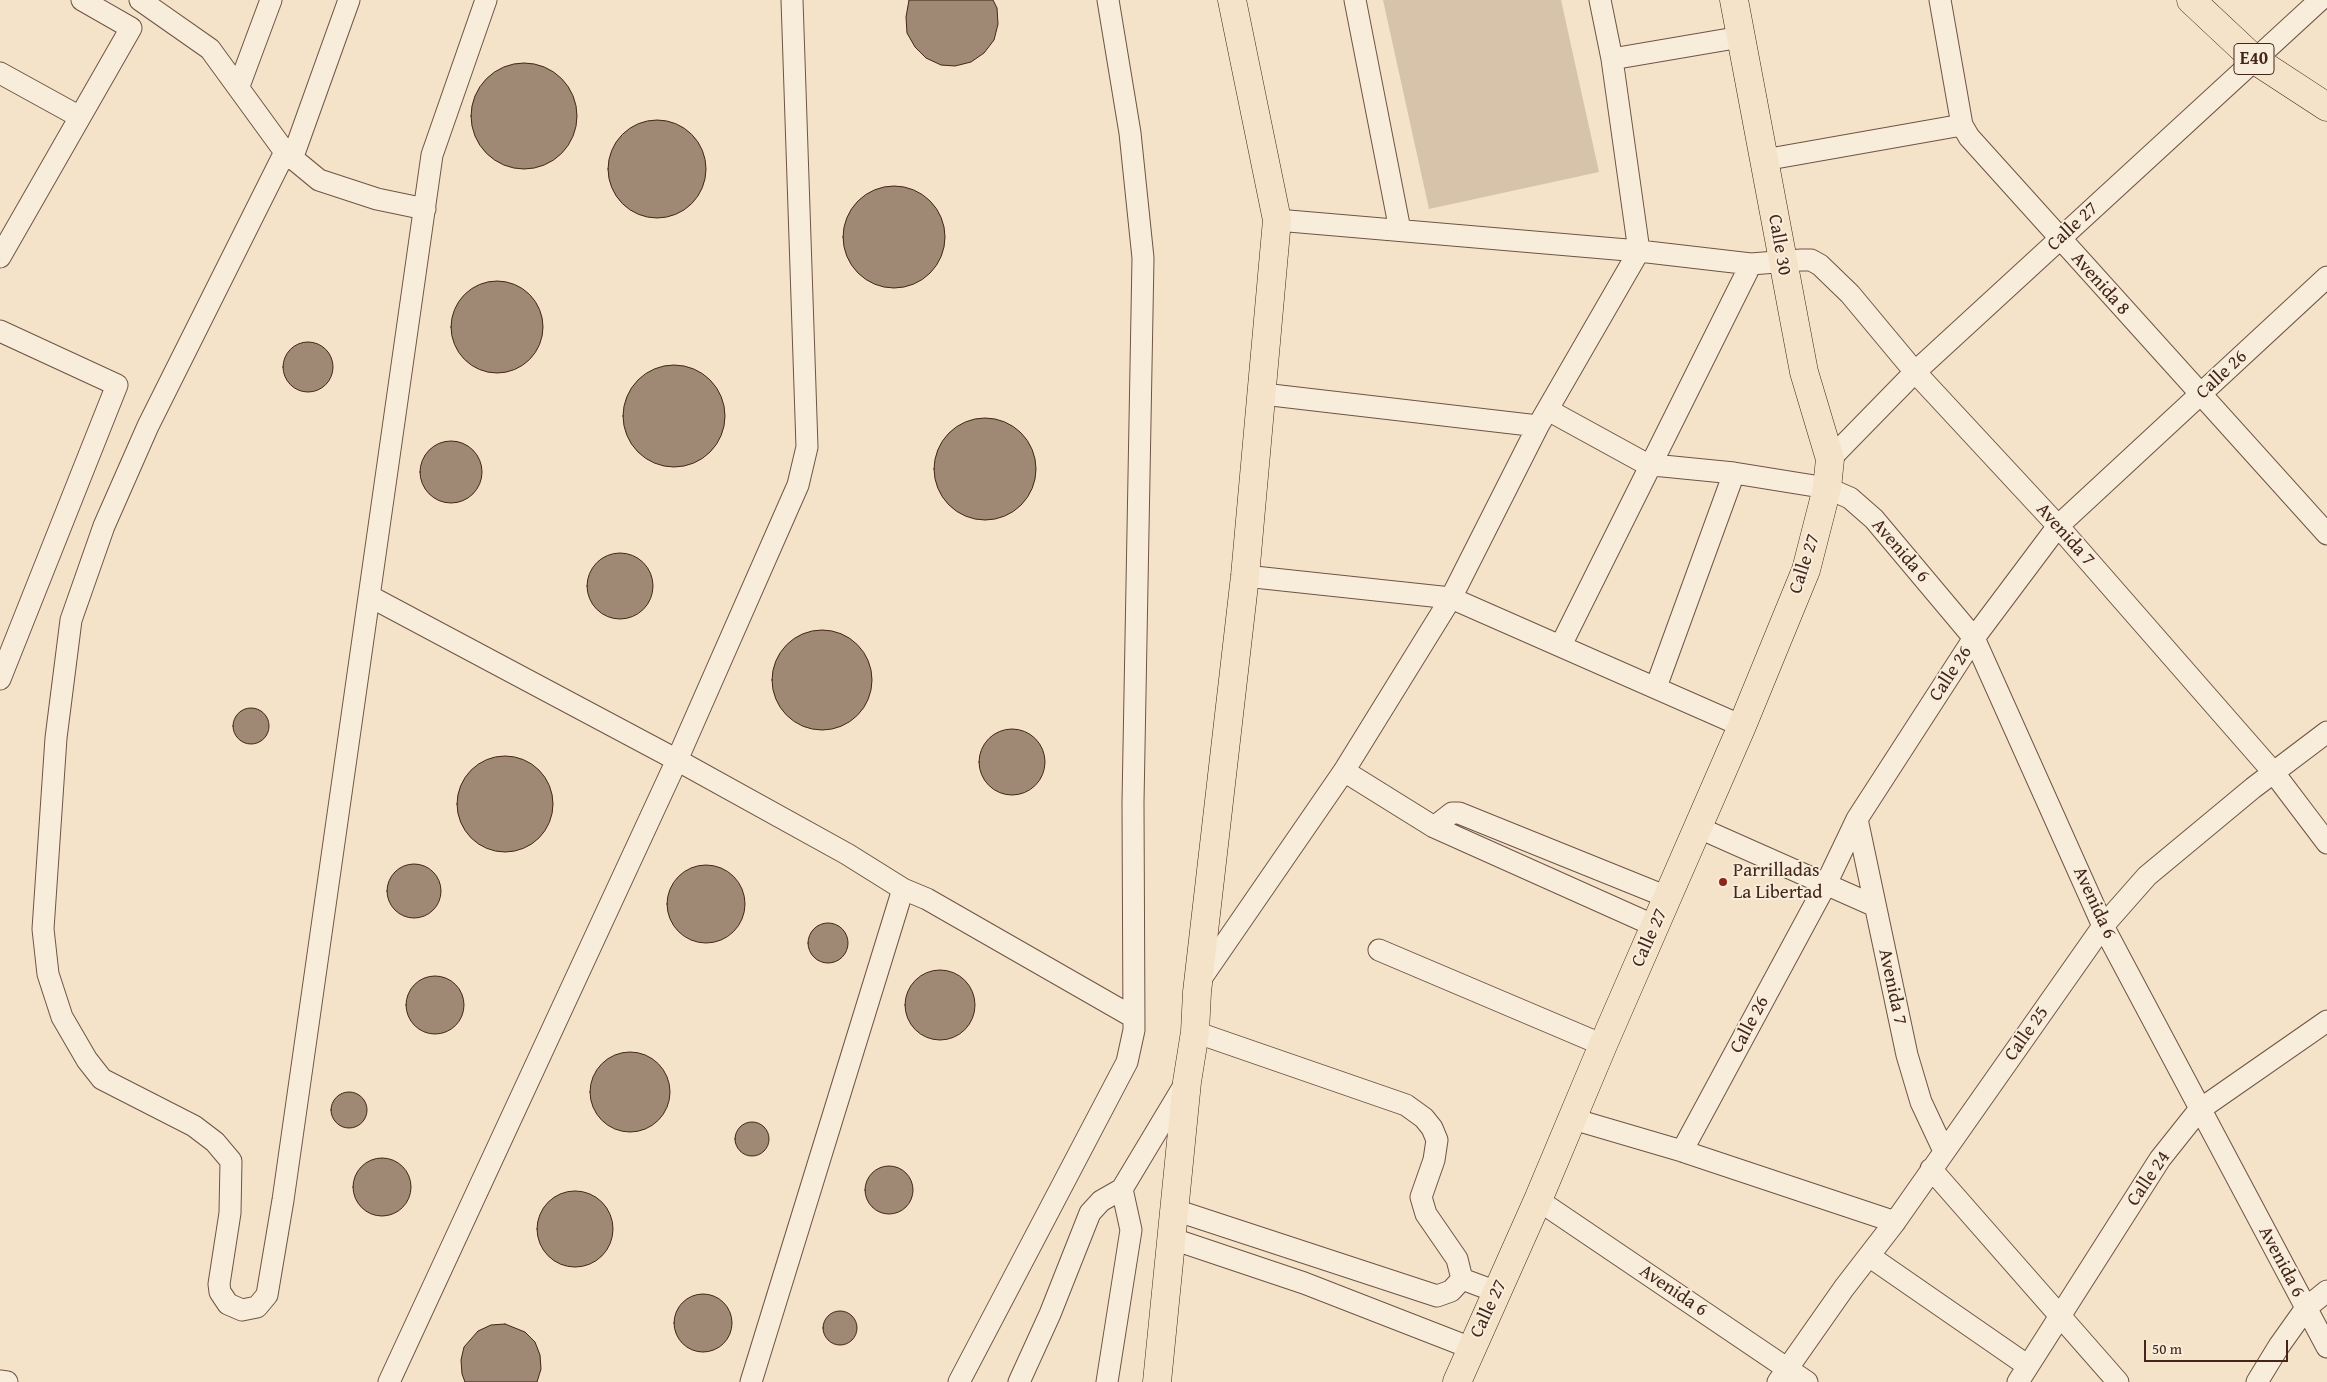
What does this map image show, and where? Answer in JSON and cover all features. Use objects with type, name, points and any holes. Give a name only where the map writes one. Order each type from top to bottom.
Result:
[{"type":"main road","points":[[1157,1382],[1176,1210],[1186,1082],[1195,1032],[1198,983],[1245,576],[1263,394],[1277,220],[1232,0]]},
{"type":"main road","name":"Calle 30","points":[[1734,0],[1804,372],[1830,459],[1828,488]]},
{"type":"main road","name":"E40","points":[[2191,0],[2255,60],[2327,107]]},
{"type":"main road","name":"Calle 27","points":[[1463,1379],[1471,1348],[1573,1119],[1697,826],[1742,726],[1806,570],[1828,488]]},
{"type":"street","points":[[0,257],[131,28],[82,0]]},
{"type":"street","points":[[140,0],[210,50],[239,86],[289,156],[319,180],[377,199],[424,209]]},
{"type":"street","points":[[239,86],[271,0]]},
{"type":"street","points":[[349,0],[289,156],[148,426],[104,526],[71,620],[56,738],[43,929],[48,974],[60,1010],[74,1039],[102,1079],[205,1134],[231,1161],[230,1212],[219,1284],[223,1299],[235,1308],[242,1310],[257,1307],[267,1295],[285,1190],[371,597],[432,155],[486,0]]},
{"type":"street","points":[[389,1382],[677,760],[798,485],[807,447],[792,0]]},
{"type":"street","points":[[959,1382],[1127,1062],[1134,1030],[1133,802],[1143,258],[1130,133],[1108,0]]},
{"type":"street","points":[[1355,0],[1400,230]]},
{"type":"street","points":[[1198,983],[1344,771],[1451,598],[1543,418],[1639,251],[1612,59],[1600,0]]},
{"type":"street","name":"Avenida 8","points":[[1940,0],[1962,125],[1977,148],[2327,534]]},
{"type":"street","name":"Calle 27","points":[[1830,459],[1915,372],[2320,0]]},
{"type":"street","points":[[1612,59],[1741,37]]},
{"type":"street","points":[[0,73],[80,117]]},
{"type":"street","points":[[1764,160],[1962,125]]},
{"type":"street","name":"Avenida 7","points":[[1277,220],[1639,251],[1751,264],[1811,260],[1820,265],[1850,294],[1915,372],[2058,526],[2274,774],[2327,843]]},
{"type":"street","points":[[1561,645],[1653,465],[1751,264]]},
{"type":"street","name":"Calle 26","points":[[1682,1151],[1826,884],[1857,818],[1974,638],[2058,526],[2327,278]]},
{"type":"street","points":[[0,331],[117,385],[3,665]]},
{"type":"street","points":[[1263,394],[1543,418]]},
{"type":"street","name":"Avenida 6","points":[[1543,418],[1653,465],[1734,473],[1828,488],[1850,498],[1874,519],[1974,638],[2103,926],[2327,1348]]},
{"type":"street","points":[[1656,687],[1734,473]]},
{"type":"street","points":[[1245,576],[1451,598],[1742,726]]},
{"type":"street","points":[[371,597],[677,760],[847,854],[902,889],[944,909],[1134,1017]]},
{"type":"street","name":"Calle 25","points":[[1783,1375],[1895,1222],[2103,926],[2146,876],[2327,732]]},
{"type":"street","points":[[1344,771],[1434,827],[1655,926]]},
{"type":"street","points":[[1434,827],[1452,813],[1459,813],[1668,897]]},
{"type":"street","name":"Avenida 7","points":[[1857,818],[1907,1055],[1921,1102],[1944,1151]]},
{"type":"street","points":[[1697,826],[1875,906]]},
{"type":"street","points":[[751,1382],[902,889]]},
{"type":"street","points":[[1379,950],[1603,1045]]},
{"type":"street","name":"Calle 24","points":[[2023,1374],[2160,1159],[2199,1110],[2327,1020]]},
{"type":"street","points":[[1195,1032],[1406,1105],[1424,1118],[1432,1128],[1437,1140],[1434,1160],[1421,1197],[1426,1214],[1457,1259],[1462,1279]]},
{"type":"street","points":[[1019,1382],[1050,1314],[1090,1213],[1101,1201],[1122,1189],[1186,1082]]},
{"type":"street","points":[[1573,1119],[1682,1151],[1895,1222]]},
{"type":"street","points":[[1932,1169],[2059,1318],[2118,1382]]},
{"type":"street","points":[[1107,1382],[1131,1230],[1122,1189]]},
{"type":"street","name":"Avenida 6","points":[[1538,1200],[1783,1375],[1807,1382]]},
{"type":"street","points":[[1176,1210],[1436,1296],[1451,1291],[1462,1279]]},
{"type":"street","points":[[1173,1238],[1304,1283],[1471,1348]]},
{"type":"street","points":[[1869,1256],[2023,1374]]},
{"type":"street","points":[[1462,1279],[1497,1292]]},
{"type":"street","points":[[2257,1382],[2279,1346],[2306,1308],[2327,1291]]},
{"type":"street","points":[[0,1380],[7,1382]]},
{"type":"shaded area","points":[[1383,0],[1561,0],[1599,172],[1429,209]]},
{"type":"building","points":[[909,0],[993,0],[997,8],[998,24],[994,40],[984,53],[971,62],[955,66],[941,65],[926,58],[915,47],[907,33],[906,17]]},
{"type":"building","points":[[524,63],[544,67],[562,78],[573,96],[577,116],[573,136],[562,154],[544,165],[524,169],[504,165],[486,154],[475,136],[471,116],[475,96],[486,78],[504,67]]},
{"type":"building","points":[[657,120],[676,124],[692,134],[702,150],[706,169],[702,188],[692,204],[676,214],[657,218],[638,214],[622,204],[612,188],[608,169],[612,150],[622,134],[638,124]]},
{"type":"building","points":[[894,186],[914,190],[930,201],[941,217],[945,237],[941,257],[930,273],[914,284],[894,288],[874,284],[858,273],[847,257],[843,237],[847,217],[858,201],[874,190]]},
{"type":"building","points":[[497,281],[514,285],[529,295],[539,310],[543,327],[539,344],[529,359],[514,369],[497,373],[480,369],[465,359],[455,344],[451,327],[455,310],[465,295],[480,285]]},
{"type":"building","points":[[303,342],[313,342],[326,349],[333,362],[333,372],[326,385],[313,392],[303,392],[294,388],[287,381],[283,372],[283,362],[287,353],[294,346]]},
{"type":"building","points":[[674,365],[693,369],[710,380],[721,397],[725,416],[721,435],[710,452],[693,463],[674,467],[655,463],[638,452],[627,435],[623,416],[627,397],[638,380],[655,369]]},
{"type":"building","points":[[985,418],[1004,422],[1021,433],[1032,450],[1036,469],[1032,488],[1021,505],[1004,516],[985,520],[966,516],[949,505],[938,488],[934,469],[938,450],[949,433],[966,422]]},
{"type":"building","points":[[445,441],[457,441],[473,450],[480,460],[482,472],[480,484],[473,494],[457,503],[445,503],[434,498],[425,489],[420,478],[420,466],[425,455],[434,446]]},
{"type":"building","points":[[613,553],[627,553],[639,558],[648,567],[653,579],[651,599],[644,610],[627,619],[613,619],[601,614],[592,605],[587,593],[587,579],[592,567],[601,558]]},
{"type":"building","points":[[822,630],[841,634],[857,645],[868,661],[872,680],[868,699],[857,715],[841,726],[822,730],[803,726],[787,715],[776,699],[772,680],[776,661],[787,645],[803,634]]},
{"type":"building","points":[[251,708],[258,709],[264,713],[268,719],[268,733],[264,739],[258,743],[251,744],[244,743],[238,739],[234,733],[233,726],[234,719],[238,713],[244,709]]},
{"type":"building","points":[[1012,729],[1025,732],[1035,739],[1042,749],[1045,762],[1042,775],[1035,785],[1025,792],[1012,795],[999,792],[989,785],[982,775],[979,762],[982,749],[989,739],[999,732]]},
{"type":"building","points":[[505,756],[523,760],[539,770],[549,786],[553,804],[549,822],[539,838],[523,848],[505,852],[487,848],[471,838],[461,822],[457,804],[461,786],[471,770],[487,760]]},
{"type":"building","points":[[409,864],[419,864],[429,868],[437,876],[441,891],[437,906],[429,914],[419,918],[409,918],[399,914],[391,906],[387,896],[387,886],[391,876],[399,868]]},
{"type":"building","points":[[706,865],[721,868],[738,882],[742,889],[745,904],[742,919],[728,936],[721,940],[706,943],[691,940],[674,926],[670,919],[667,904],[670,889],[684,872],[691,868]]},
{"type":"building","points":[[828,923],[842,929],[848,943],[842,957],[828,963],[814,957],[808,943],[814,929]]},
{"type":"building","points":[[940,970],[953,973],[965,980],[972,992],[975,1005],[972,1018],[965,1030],[953,1037],[940,1040],[927,1037],[915,1030],[908,1018],[905,1005],[908,992],[915,980],[927,973]]},
{"type":"building","points":[[429,976],[441,976],[451,980],[460,989],[464,1011],[456,1026],[441,1034],[429,1034],[419,1030],[410,1021],[406,1011],[406,999],[410,989],[419,980]]},
{"type":"building","points":[[630,1052],[645,1055],[658,1064],[667,1077],[670,1092],[667,1107],[658,1120],[645,1129],[630,1132],[615,1129],[602,1120],[593,1107],[590,1092],[593,1077],[602,1064],[615,1055]]},
{"type":"building","points":[[349,1092],[362,1097],[367,1110],[362,1123],[349,1128],[336,1123],[331,1110],[336,1097]]},
{"type":"building","points":[[752,1122],[759,1123],[764,1127],[768,1132],[768,1146],[764,1151],[759,1155],[752,1156],[745,1155],[740,1151],[736,1146],[735,1139],[736,1132],[740,1127],[745,1123]]},
{"type":"building","points":[[376,1158],[388,1158],[398,1162],[407,1171],[411,1193],[403,1208],[388,1216],[376,1216],[366,1212],[357,1203],[353,1193],[353,1181],[357,1171],[366,1162]]},
{"type":"building","points":[[889,1166],[898,1168],[906,1173],[911,1181],[913,1190],[911,1199],[906,1207],[898,1212],[889,1214],[880,1212],[872,1207],[867,1199],[865,1190],[867,1181],[872,1173],[880,1168]]},
{"type":"building","points":[[583,1191],[596,1197],[607,1208],[613,1221],[611,1244],[596,1261],[583,1267],[567,1267],[554,1261],[539,1244],[537,1221],[543,1208],[560,1193]]},
{"type":"building","points":[[697,1294],[709,1294],[719,1298],[728,1307],[732,1329],[724,1344],[709,1352],[697,1352],[687,1348],[678,1339],[674,1329],[674,1317],[678,1307],[687,1298]]},
{"type":"building","points":[[840,1311],[847,1312],[852,1316],[856,1321],[856,1335],[852,1340],[847,1344],[840,1345],[833,1344],[828,1340],[824,1335],[823,1328],[824,1321],[828,1316],[833,1312]]},
{"type":"building","points":[[505,1324],[525,1332],[535,1342],[540,1355],[541,1369],[537,1382],[465,1382],[462,1374],[461,1360],[464,1347],[478,1331],[491,1325]]},
{"type":"place","name":"Parrilladas La Libertad","points":[[1723,882]]}]
